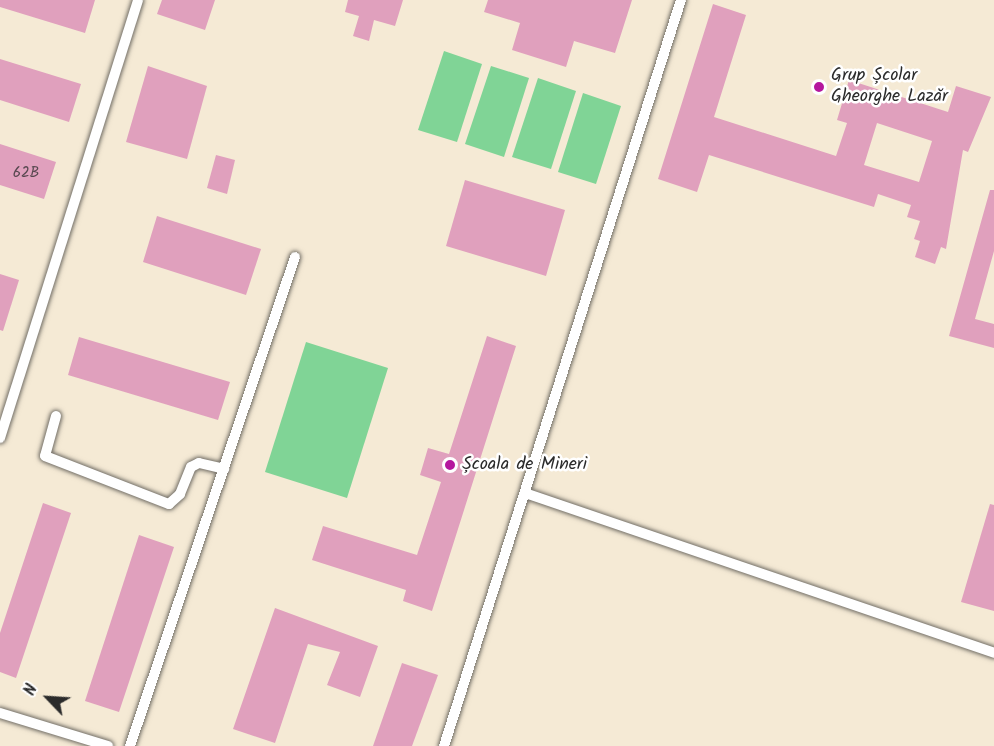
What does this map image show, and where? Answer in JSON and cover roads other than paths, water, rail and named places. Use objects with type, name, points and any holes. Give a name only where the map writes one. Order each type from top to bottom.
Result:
[{"type":"lane","points":[[0,438],[138,0]]},
{"type":"lane","points":[[444,746],[681,0]]},
{"type":"lane","points":[[130,746],[295,257]]},
{"type":"lane","points":[[56,416],[45,456],[169,504],[180,494],[192,467],[199,463],[224,469]]},
{"type":"lane","points":[[525,493],[994,653]]},
{"type":"lane","points":[[0,713],[108,746]]},
{"type":"place","name":"Grup Școlar Gheorghe Lazăr","points":[[819,87]]},
{"type":"place","name":"Școala de Mineri","points":[[450,465]]}]
